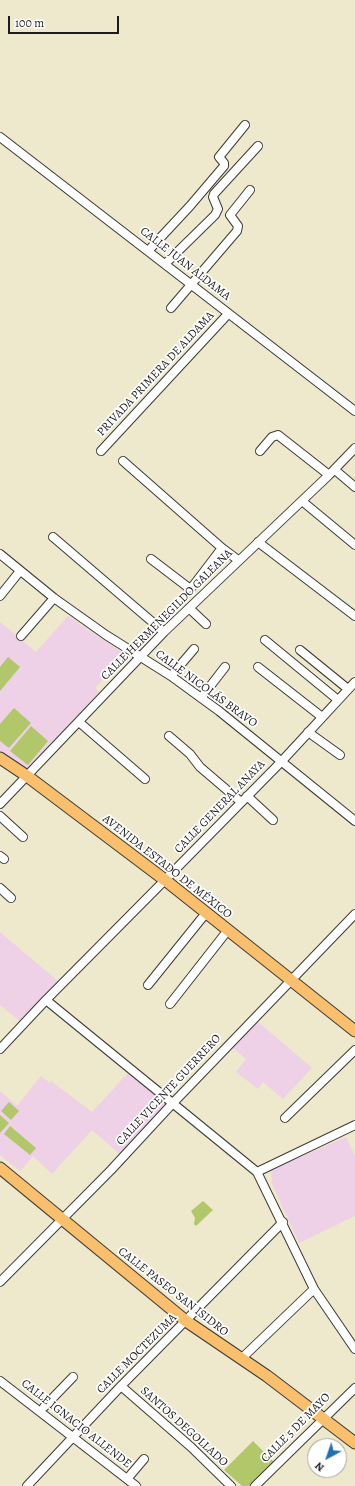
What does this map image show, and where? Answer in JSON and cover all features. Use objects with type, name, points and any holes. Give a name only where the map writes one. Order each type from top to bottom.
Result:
[{"type":"main road","points":[[0,758],[27,776]]},
{"type":"main road","name":"AVENIDA ESTADO DE MÉXICO","points":[[27,776],[165,880],[291,979]]},
{"type":"main road","points":[[291,979],[355,1031]]},
{"type":"main road","name":"CALLE PASEO SAN ISIDRO","points":[[0,1168],[186,1321],[267,1376],[355,1443]]},
{"type":"street","points":[[148,251],[190,206],[224,166],[224,163],[219,156],[245,125]]},
{"type":"street","name":"CALLE JUAN ALDAMA","points":[[0,137],[355,411]]},
{"type":"street","points":[[165,264],[215,215],[218,209],[213,197],[214,194],[258,146]]},
{"type":"street","points":[[171,308],[237,231],[238,226],[230,215],[250,190]]},
{"type":"street","name":"PRIVADA PRIMERA DE ALDAMA","points":[[101,450],[228,314]]},
{"type":"street","points":[[260,451],[272,437],[278,435],[355,487]]},
{"type":"street","name":"CALLE HERMENEGILDO GALEANA","points":[[0,804],[140,656],[238,560],[332,472],[355,448]]},
{"type":"street","points":[[123,461],[222,548],[238,560]]},
{"type":"street","points":[[302,501],[355,545]]},
{"type":"street","points":[[52,537],[164,632]]},
{"type":"street","points":[[258,542],[355,616]]},
{"type":"street","points":[[152,559],[189,588],[193,586],[222,548]]},
{"type":"street","name":"CALLE NICOLÁS BRAVO","points":[[0,554],[54,598],[106,635],[171,676],[219,711],[355,821]]},
{"type":"street","points":[[0,596],[20,571]]},
{"type":"street","points":[[21,636],[54,598]]},
{"type":"street","points":[[189,608],[206,624]]},
{"type":"street","points":[[265,640],[338,700]]},
{"type":"street","points":[[171,676],[194,649]]},
{"type":"street","points":[[300,650],[348,690]]},
{"type":"street","points":[[200,698],[225,667]]},
{"type":"street","points":[[258,667],[322,717]]},
{"type":"street","name":"CALLE GENERAL ANAYA","points":[[0,1049],[46,1000],[282,762],[355,682]]},
{"type":"street","points":[[79,722],[146,779]]},
{"type":"street","points":[[308,732],[340,755]]},
{"type":"street","points":[[169,736],[190,754],[200,767],[241,802]]},
{"type":"street","points":[[247,796],[273,820]]},
{"type":"street","points":[[0,816],[23,837]]},
{"type":"street","points":[[0,888],[10,898]]},
{"type":"street","points":[[148,985],[206,913]]},
{"type":"street","name":"CALLE VICENTE GUERRERO","points":[[0,1282],[111,1170],[291,979],[355,914]]},
{"type":"street","points":[[170,1004],[228,930]]},
{"type":"street","points":[[46,1000],[257,1172],[283,1222],[314,1289],[355,1349]]},
{"type":"street","points":[[285,1118],[355,1050]]},
{"type":"street","points":[[257,1172],[355,1125]]},
{"type":"street","name":"CALLE MOCTEZUMA","points":[[27,1486],[121,1386],[283,1222]]},
{"type":"street","points":[[241,1359],[314,1289]]},
{"type":"street","points":[[44,1407],[72,1377]]},
{"type":"street","name":"CALLE IGNACIO ALLENDE","points":[[0,1381],[136,1486]]},
{"type":"street","name":"SANTOS DEGOLLADO","points":[[121,1386],[191,1447],[230,1486]]},
{"type":"street","name":"CALLE 5 DE MAYO","points":[[255,1486],[355,1388]]},
{"type":"street","points":[[127,1479],[144,1459]]},
{"type":"shaded area","points":[[68,616],[129,657],[119,669],[115,665],[95,688],[99,692],[27,770],[0,751],[0,622],[36,652]]},
{"type":"shaded area","points":[[0,932],[59,982],[21,1022],[0,1005]]},
{"type":"shaded area","points":[[257,1021],[312,1068],[283,1099],[263,1082],[258,1089],[236,1072],[246,1059],[233,1048]]},
{"type":"shaded area","points":[[129,1072],[166,1104],[120,1154],[92,1130],[52,1174],[33,1156],[20,1171],[0,1155],[0,1091],[17,1106],[41,1076],[50,1083],[51,1081],[92,1112]]},
{"type":"shaded area","points":[[346,1137],[355,1156],[355,1216],[299,1243],[272,1184],[271,1170]]},
{"type":"green space","points":[[8,657],[20,667],[0,691],[0,667]]},
{"type":"green space","points":[[14,708],[31,723],[9,748],[0,741],[0,724]]},
{"type":"green space","points":[[31,726],[48,741],[28,765],[10,751]]},
{"type":"green space","points":[[9,1102],[19,1111],[11,1120],[1,1111]]},
{"type":"green space","points":[[0,1115],[9,1123],[0,1133]]},
{"type":"green space","points":[[10,1126],[36,1148],[30,1155],[4,1134]]},
{"type":"green space","points":[[203,1201],[213,1210],[196,1226],[194,1224],[195,1218],[191,1211]]},
{"type":"green space","points":[[253,1441],[274,1462],[249,1486],[242,1486],[224,1470]]}]
